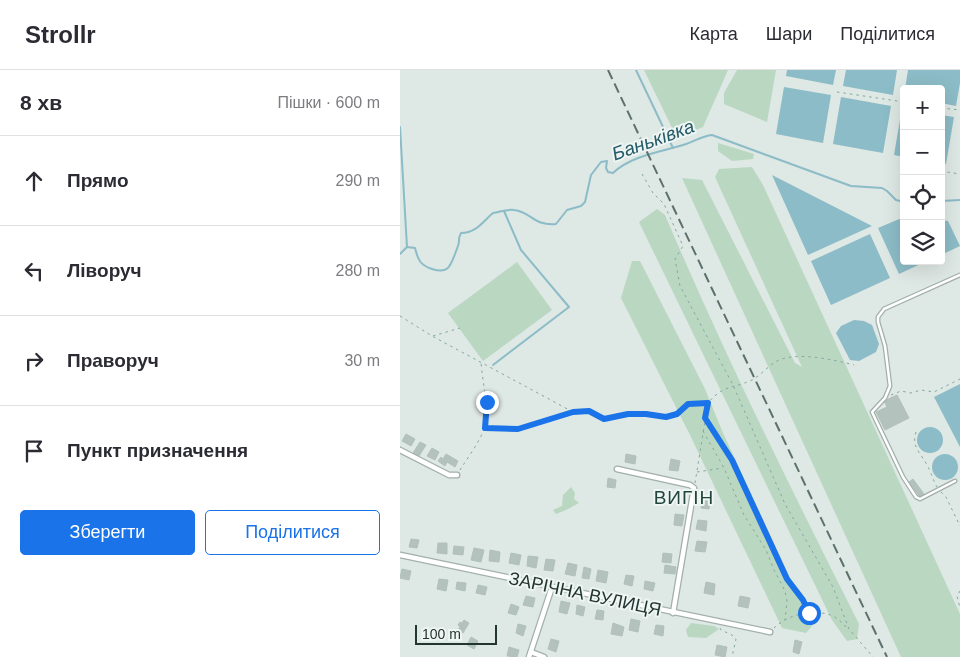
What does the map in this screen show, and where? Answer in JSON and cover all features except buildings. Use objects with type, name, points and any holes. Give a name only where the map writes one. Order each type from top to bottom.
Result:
[{"type":"street","points":[[400,450],[450,475],[457,475]]},
{"type":"street","points":[[617,469],[690,485],[694,488],[673,613]]},
{"type":"street","name":"ЗАРІЧНА ВУЛИЦЯ","points":[[400,555],[770,632]]},
{"type":"street","points":[[544,657],[530,655],[552,587]]},
{"type":"lane","points":[[955,481],[918,498],[903,477],[872,412],[885,398],[890,386],[885,346],[878,322],[880,312],[960,275]]},
{"type":"path","points":[[837,92],[900,101]]},
{"type":"path","points":[[945,108],[960,110]]},
{"type":"path","points":[[945,172],[960,174]]},
{"type":"path","points":[[642,174],[652,193],[664,204],[683,246],[675,259],[680,286],[733,386],[785,504],[833,587],[848,629]]},
{"type":"path","points":[[400,316],[432,336],[573,412]]},
{"type":"path","points":[[432,336],[460,328]]},
{"type":"path","points":[[694,488],[708,403],[717,393],[751,380],[778,361],[788,358],[830,359],[854,365]]},
{"type":"path","points":[[457,475],[485,428],[487,402],[483,391],[480,362]]},
{"type":"path","points":[[885,398],[901,391],[924,390],[936,392],[960,379]]},
{"type":"path","points":[[485,428],[518,429],[573,412],[589,411],[604,419],[628,414],[666,417],[677,414],[688,404],[708,403]]},
{"type":"path","points":[[705,418],[732,460],[787,579],[803,600],[809,613]]},
{"type":"path","points":[[703,430],[724,468],[744,514],[766,550],[785,591],[787,601],[785,620]]},
{"type":"path","points":[[916,432],[914,438],[915,447],[928,466],[939,490],[946,497],[960,526]]},
{"type":"path","points":[[697,472],[724,468]]},
{"type":"path","points":[[960,591],[957,596],[960,608]]},
{"type":"path","points":[[770,632],[785,620],[803,612],[832,616],[848,629],[873,657]]},
{"type":"path","points":[[721,622],[721,630],[732,634],[736,639],[732,657]]},
{"type":"green space","points":[[644,70],[728,70],[703,127],[677,138]]},
{"type":"green space","points":[[737,70],[776,70],[767,122],[724,104],[724,93]]},
{"type":"green space","points":[[718,143],[754,154],[753,159],[732,161],[718,151]]},
{"type":"green space","points":[[752,167],[763,185],[960,614],[960,657],[901,657],[682,178],[702,180],[795,363],[802,367],[715,177],[719,169]]},
{"type":"green space","points":[[657,209],[665,215],[734,370],[859,624],[857,639],[847,641],[832,620],[639,222]]},
{"type":"green space","points":[[632,261],[640,261],[705,389],[723,433],[812,626],[806,633],[782,628],[690,435],[621,298]]},
{"type":"green space","points":[[517,262],[552,310],[483,361],[448,313]]},
{"type":"green space","points":[[571,487],[575,493],[574,499],[579,503],[556,514],[553,510],[562,506],[563,495]]},
{"type":"green space","points":[[691,623],[714,626],[719,629],[706,638],[688,637],[686,630]]},
{"type":"water","points":[[787,70],[836,70],[833,85],[786,76]]},
{"type":"water","points":[[846,70],[897,70],[893,95],[843,86]]},
{"type":"water","points":[[908,70],[960,70],[956,106],[945,104],[945,85],[906,85]]},
{"type":"water","points":[[784,87],[831,95],[823,143],[776,134]]},
{"type":"water","points":[[841,97],[891,106],[883,153],[833,144]]},
{"type":"water","points":[[945,116],[954,117],[945,164]]},
{"type":"water","points":[[900,120],[900,156],[894,155]]},
{"type":"water","points":[[772,175],[872,226],[808,255]]},
{"type":"water","points":[[900,219],[900,265],[918,265],[899,274],[878,228]]},
{"type":"water","points":[[945,221],[948,221],[960,246],[945,253]]},
{"type":"water","points":[[870,234],[890,278],[831,305],[811,261]]},
{"type":"water","points":[[854,320],[864,321],[872,325],[879,344],[876,352],[859,361],[850,360],[836,333],[841,326]]},
{"type":"water","points":[[960,384],[960,447],[934,397]]},
{"type":"water","points":[[930,427],[939,431],[943,440],[939,449],[930,453],[921,449],[917,440],[921,431]]},
{"type":"water","points":[[945,454],[954,458],[958,467],[954,476],[945,480],[936,476],[932,467],[936,458]]},
{"type":"waterway","points":[[636,70],[673,148]]},
{"type":"waterway","points":[[400,127],[407,247]]},
{"type":"waterway","name":"Баньківка","points":[[400,254],[407,247],[415,248],[422,264],[432,269],[445,270],[452,263],[461,233],[476,229],[493,213],[506,210],[520,211],[542,223],[556,224],[567,210],[581,206],[585,202],[591,175],[601,162],[607,161],[606,168],[608,172],[613,173],[638,158],[712,135],[851,186],[882,188],[896,200],[900,201]]},
{"type":"waterway","name":"Баньківка","points":[[945,201],[960,200]]},
{"type":"waterway","points":[[493,365],[569,307],[521,250],[504,211]]},
{"type":"railway","points":[[608,70],[887,657]]},
{"type":"district","name":"ВИГІН","points":[[684,497]]},
{"type":"route","points":[[487,402],[485,428],[503,429],[518,429],[573,412],[589,411],[604,419],[628,414],[666,417],[677,414],[688,404],[708,403],[705,418],[732,460],[787,579],[803,600],[809,613]]}]
